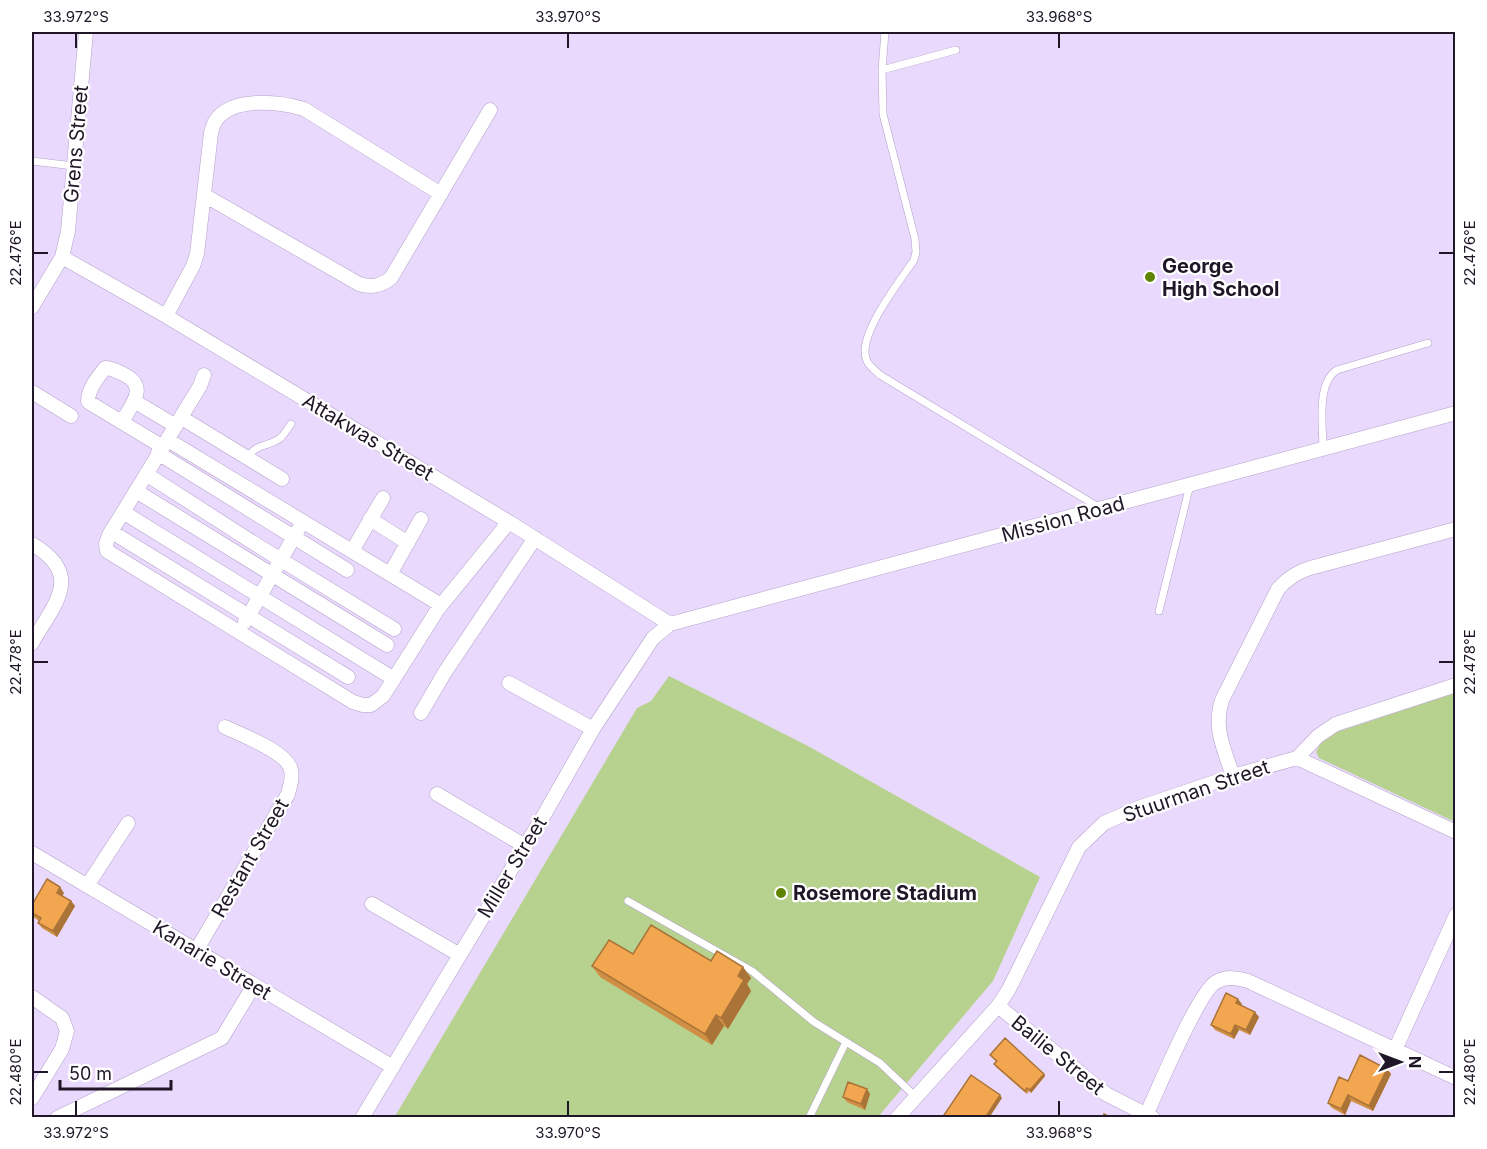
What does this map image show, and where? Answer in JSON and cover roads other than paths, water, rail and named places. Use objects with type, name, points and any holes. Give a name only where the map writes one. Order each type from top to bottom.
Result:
[{"type":"street","name":"Grens Street","points":[[32,307],[62,257],[68,231],[86,32]]},
{"type":"street","points":[[166,316],[197,254],[211,133],[216,120],[225,112],[241,105],[262,102],[289,104],[304,109],[441,194]]},
{"type":"street","points":[[204,195],[359,284],[369,287],[377,286],[391,278],[490,110]]},
{"type":"street","name":"Attakwas Street","points":[[62,257],[166,316],[509,522],[670,624]]},
{"type":"street","points":[[122,422],[137,393],[136,382],[111,368],[105,368],[97,378],[88,401],[122,422],[163,447],[294,537],[347,570]]},
{"type":"street","points":[[204,375],[179,422],[111,532],[105,548],[112,555],[353,702],[363,705],[377,702],[394,680],[441,605],[509,522]]},
{"type":"street","points":[[32,392],[71,417]]},
{"type":"street","points":[[134,400],[282,479]]},
{"type":"street","name":"Mission Road","points":[[670,624],[1455,413]]},
{"type":"street","points":[[163,447],[233,480],[441,605]]},
{"type":"street","points":[[233,480],[246,458]]},
{"type":"street","points":[[146,474],[394,629]]},
{"type":"street","points":[[136,491],[387,645]]},
{"type":"street","points":[[352,551],[383,498]]},
{"type":"street","points":[[123,512],[394,680]]},
{"type":"street","points":[[370,519],[408,543]]},
{"type":"street","points":[[390,574],[421,519]]},
{"type":"street","points":[[239,632],[303,521]]},
{"type":"street","points":[[1233,776],[1218,729],[1218,712],[1278,589],[1285,581],[1295,573],[1310,568],[1455,529]]},
{"type":"street","points":[[111,532],[348,677]]},
{"type":"street","points":[[421,713],[535,538]]},
{"type":"street","points":[[32,544],[53,559],[59,568],[62,585],[60,594],[32,643]]},
{"type":"street","points":[[323,635],[345,598]]},
{"type":"street","points":[[282,658],[303,623]]},
{"type":"street","name":"Miller Street","points":[[363,1118],[593,729],[653,638],[670,624]]},
{"type":"street","points":[[508,683],[593,729]]},
{"type":"street","points":[[1455,685],[1336,724],[1318,736],[1297,758],[1455,832]]},
{"type":"street","name":"Restant Street","points":[[196,951],[288,794],[291,780],[291,769],[288,762],[279,753],[225,727]]},
{"type":"street","name":"Stuurman Street","points":[[897,1118],[998,1006],[1009,989],[1079,847],[1091,834],[1104,823],[1138,808],[1233,776],[1297,758]]},
{"type":"street","points":[[438,794],[525,846]]},
{"type":"street","points":[[87,886],[128,823]]},
{"type":"street","name":"Kanarie Street","points":[[32,853],[393,1067]]},
{"type":"street","points":[[372,904],[460,955]]},
{"type":"street","points":[[1395,1050],[1455,915]]},
{"type":"street","points":[[1149,1116],[1201,999],[1215,982],[1233,977],[1248,981],[1455,1078]]},
{"type":"street","points":[[57,1118],[222,1038],[254,985]]},
{"type":"street","points":[[32,997],[62,1018],[67,1030],[62,1049],[32,1098]]},
{"type":"street","name":"Bailie Street","points":[[998,1006],[1106,1094],[1149,1116]]},
{"type":"lane","points":[[885,32],[882,70],[884,114],[915,239],[916,252],[914,260],[867,334],[864,351],[866,360],[880,375],[1101,509]]},
{"type":"lane","points":[[882,70],[956,50]]},
{"type":"lane","points":[[32,161],[74,166]]},
{"type":"lane","points":[[1323,449],[1323,395],[1330,375],[1337,370],[1428,343]]},
{"type":"lane","points":[[246,458],[256,447],[281,438],[291,424]]},
{"type":"lane","points":[[1159,611],[1190,485]]},
{"type":"lane","points":[[628,901],[752,971],[814,1022],[880,1063],[916,1097]]},
{"type":"lane","points":[[809,1118],[846,1042]]},
{"type":"place","name":"George High School","points":[[1150,277]]},
{"type":"place","name":"Rosemore Stadium","points":[[781,893]]}]
